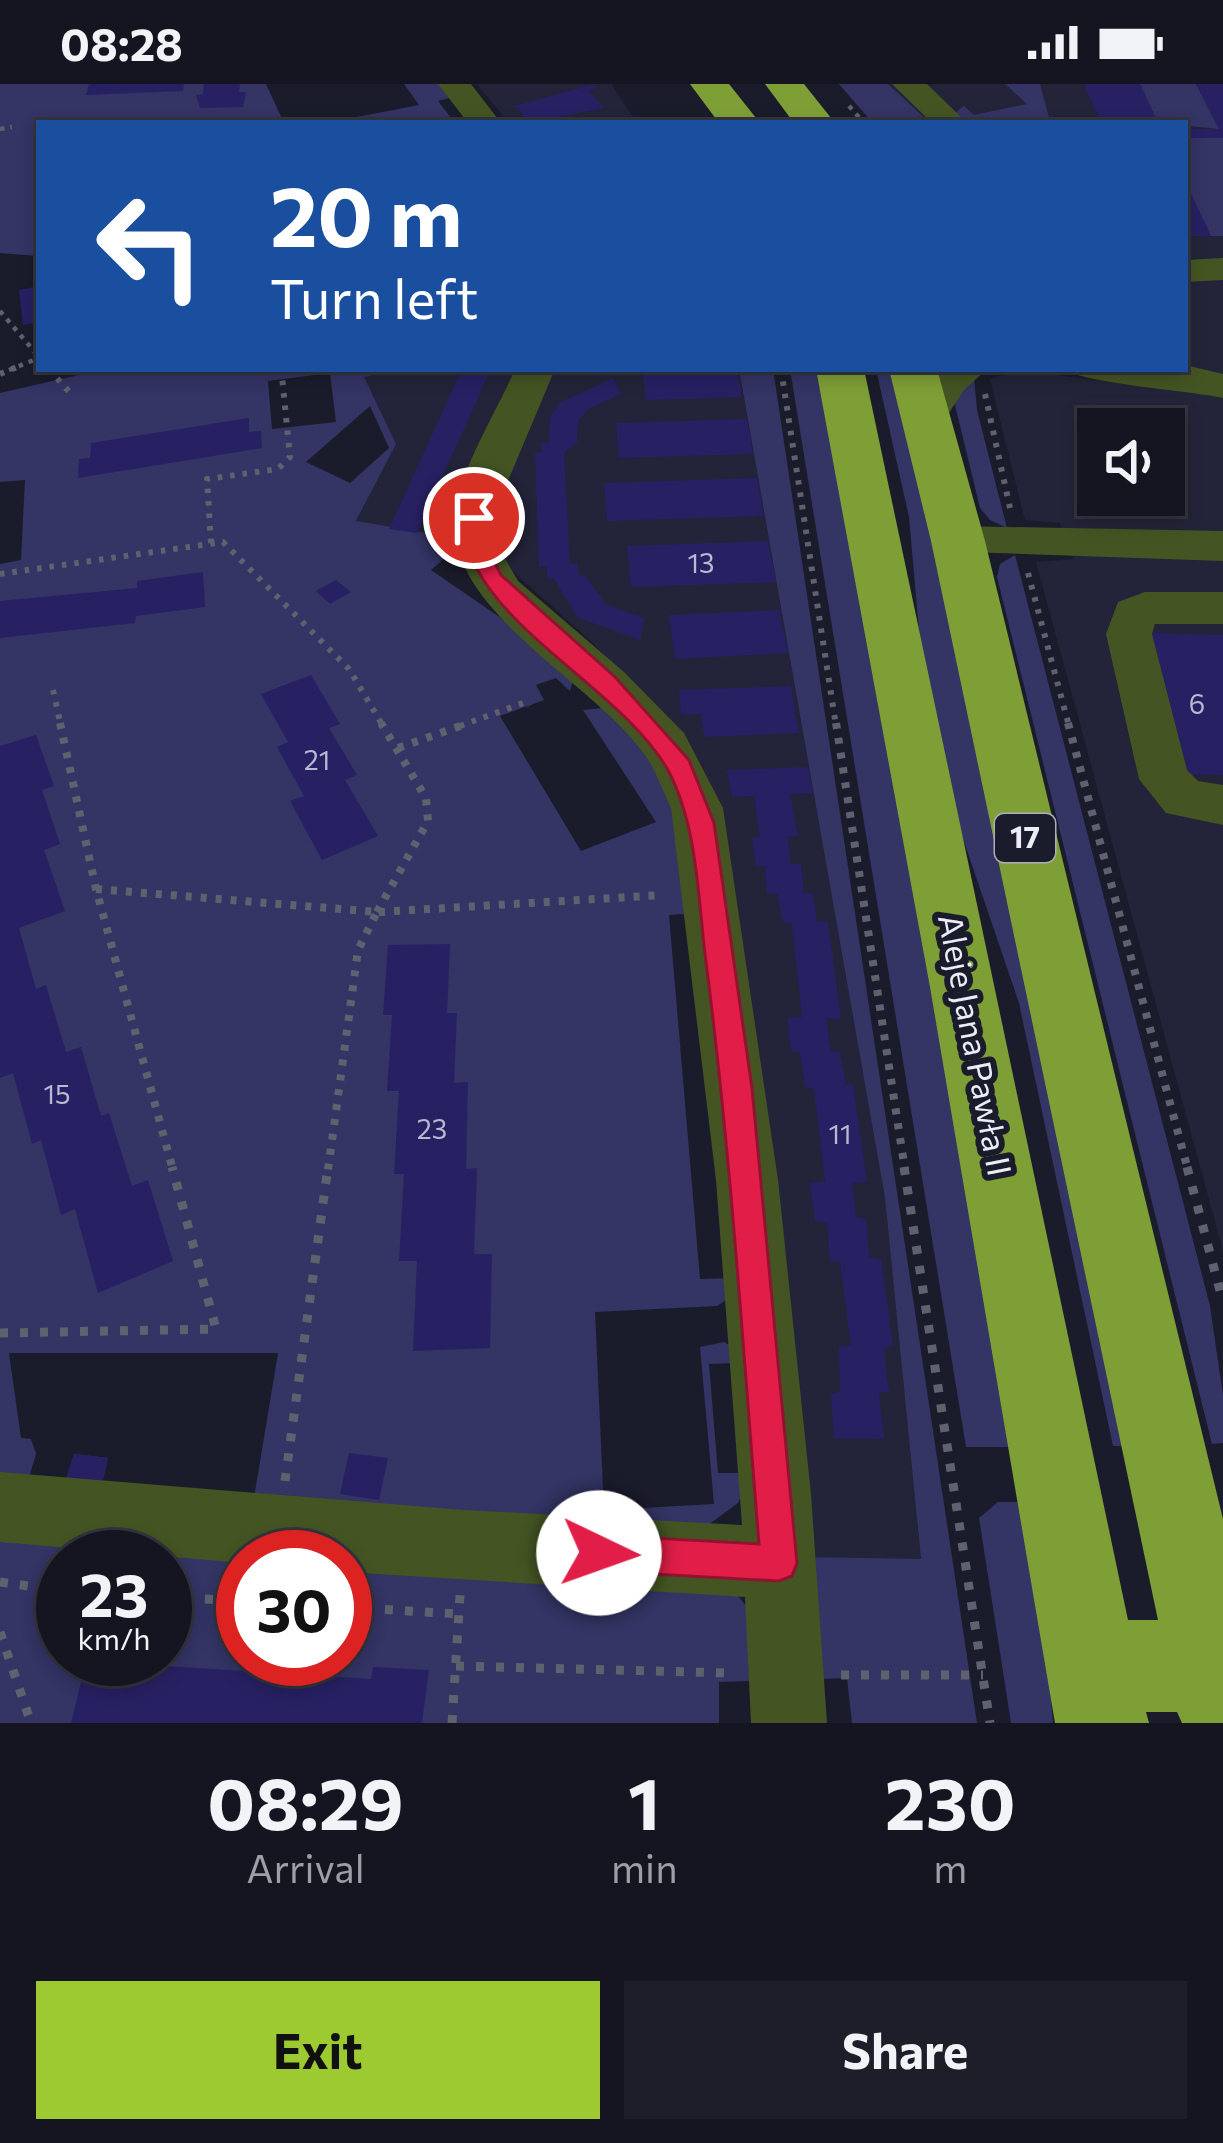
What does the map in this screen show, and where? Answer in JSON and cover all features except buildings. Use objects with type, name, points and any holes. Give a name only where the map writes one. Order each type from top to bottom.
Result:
[{"type":"highway","points":[[709,84],[738,120]]},
{"type":"highway","points":[[784,84],[813,120]]},
{"type":"highway","name":"Aleje Jana Pawła II","points":[[841,372],[964,987],[1097,1694]]},
{"type":"highway","name":"17","points":[[947,383],[999,540],[1220,1681]]},
{"type":"highway","points":[[1097,1694],[1220,1681]]},
{"type":"street","points":[[454,84],[483,120]]},
{"type":"street","points":[[908,84],[948,120]]},
{"type":"street","points":[[1188,272],[1223,269]]},
{"type":"street","points":[[534,372],[478,502],[473,532],[478,557],[502,592],[607,683],[674,757],[697,808],[712,892],[747,1180],[788,1699]]},
{"type":"street","points":[[1164,372],[1223,386]]},
{"type":"street","points":[[999,540],[1184,541],[1223,546]]},
{"type":"street","points":[[1223,608],[1145,608],[1134,613],[1130,634],[1164,779],[1184,799],[1223,805]]},
{"type":"street","points":[[0,1507],[278,1530]]},
{"type":"street","points":[[372,1556],[461,1580],[779,1563]]},
{"type":"path","points":[[0,129],[12,127]]},
{"type":"path","points":[[0,311],[36,354]]},
{"type":"path","points":[[24,340],[36,338]]},
{"type":"path","points":[[0,374],[36,358]]},
{"type":"path","points":[[52,372],[70,394]]},
{"type":"path","points":[[257,372],[258,379]]},
{"type":"path","points":[[781,372],[990,1723]]},
{"type":"path","points":[[212,543],[207,479],[278,470],[290,457],[282,376]]},
{"type":"path","points":[[947,383],[999,540],[1223,1302]]},
{"type":"path","points":[[0,574],[223,542],[349,668],[426,798],[428,821],[358,950],[278,1530]]},
{"type":"path","points":[[0,1333],[216,1329],[97,889],[53,690]]},
{"type":"path","points":[[398,748],[526,702],[529,706]]},
{"type":"path","points":[[97,889],[377,912],[712,892]]},
{"type":"path","points":[[372,1601],[461,1580],[452,1723]]},
{"type":"path","points":[[0,1582],[36,1587]]},
{"type":"path","points":[[0,1632],[32,1723]]},
{"type":"path","points":[[456,1666],[788,1699],[983,1675]]},
{"type":"shaded area","points":[[0,84],[266,84],[283,120],[36,120],[36,256],[0,253]]},
{"type":"shaded area","points":[[404,84],[440,84],[453,97],[438,101],[453,120],[342,120],[419,105]]},
{"type":"shaded area","points":[[477,84],[611,84],[635,120],[507,120]]},
{"type":"shaded area","points":[[839,84],[1223,84],[1223,1251],[1036,562],[1074,559],[1060,523],[1025,520],[990,379],[1035,372],[1132,385],[1188,372],[1188,120],[869,120]]},
{"type":"shaded area","points":[[839,84],[888,84],[927,120],[870,120]]},
{"type":"shaded area","points":[[1005,84],[1040,84],[1050,120],[962,120],[955,113],[964,106],[974,115],[1027,104]]},
{"type":"shaded area","points":[[1140,84],[1196,84],[1219,129],[1188,126],[1188,120],[1157,120]]},
{"type":"shaded area","points":[[1188,138],[1223,138],[1223,236],[1211,236],[1188,188]]},
{"type":"shaded area","points":[[92,372],[386,372],[364,377],[396,444],[356,521],[451,537],[446,557],[431,570],[539,644],[573,681],[570,691],[556,678],[536,685],[544,700],[500,716],[581,851],[656,822],[583,710],[603,708],[649,756],[666,783],[696,913],[669,915],[700,1279],[732,1278],[728,1299],[717,1306],[595,1312],[604,1510],[714,1504],[700,1347],[724,1342],[733,1347],[736,1363],[709,1364],[718,1473],[752,1473],[738,1503],[704,1528],[737,1595],[750,1610],[802,1557],[921,1559],[885,1198],[740,372],[773,372],[977,1723],[852,1723],[847,1678],[719,1682],[719,1723],[0,1723],[0,564],[21,560],[25,480],[0,482],[0,393]],"holes":[[[330,373],[336,422],[272,429],[268,381]],[[370,406],[389,448],[350,483],[306,462]],[[9,1353],[278,1353],[253,1504],[100,1491],[108,1458],[74,1454],[63,1488],[27,1484],[36,1454],[31,1439],[21,1438]]]},
{"type":"shaded area","points":[[516,372],[451,537],[356,522],[395,444],[363,376]]},
{"type":"shaded area","points":[[548,372],[740,372],[885,1198],[921,1560],[802,1557],[677,733],[594,644],[509,568],[488,536]]},
{"type":"shaded area","points":[[790,372],[818,375],[1025,1447],[966,1447]]},
{"type":"shaded area","points":[[877,372],[898,372],[1126,1446],[1113,1446],[1019,1003],[958,824],[921,653],[909,517]]},
{"type":"shaded area","points":[[974,377],[977,410],[1007,528],[990,520],[980,508],[955,405],[956,395]]},
{"type":"shaded area","points":[[1015,555],[1210,1306],[1223,1395],[1223,1443],[1212,1444],[997,577],[1000,564]]},
{"type":"shaded area","points":[[998,1502],[1035,1502],[1053,1723],[1011,1723],[979,1518]]},
{"type":"route","points":[[474,518],[478,557],[491,580],[607,683],[667,746],[680,767],[701,823],[737,1088],[771,1428],[779,1563],[599,1553]]}]
